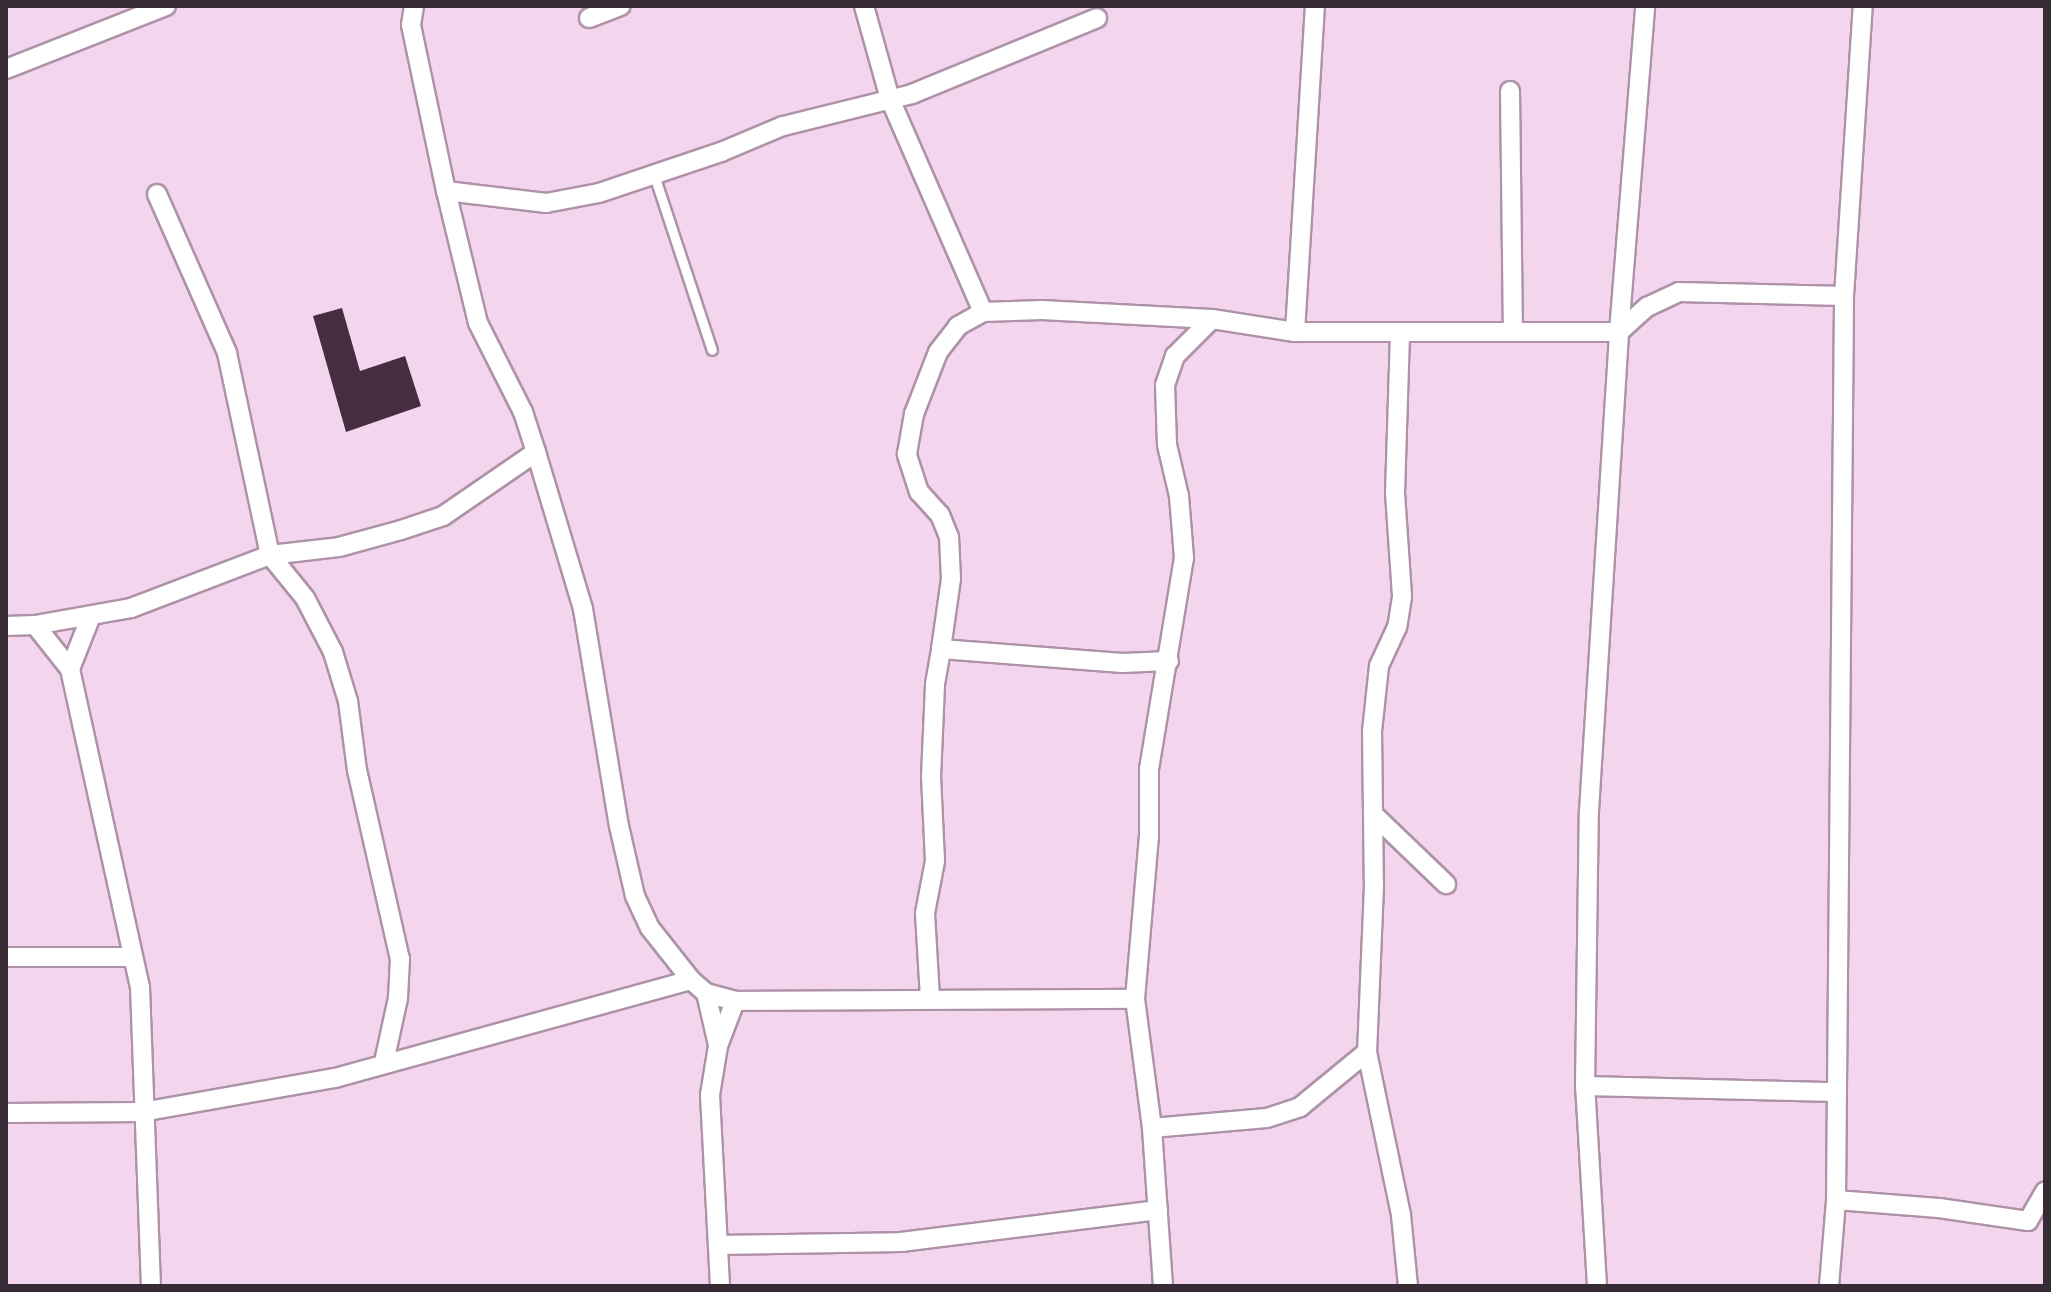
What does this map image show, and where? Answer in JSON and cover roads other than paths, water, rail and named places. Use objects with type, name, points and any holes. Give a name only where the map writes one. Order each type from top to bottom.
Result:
[{"type":"street","points":[[406,6],[478,323],[523,412],[583,609],[619,826],[635,896],[650,928],[691,980],[706,993],[735,1001],[1135,999]]},
{"type":"street","points":[[411,25],[414,6]]},
{"type":"street","points":[[589,18],[621,6]]},
{"type":"street","points":[[864,6],[890,99],[983,312]]},
{"type":"street","points":[[1295,332],[1315,6]]},
{"type":"street","points":[[1597,1286],[1585,1086],[1589,811],[1619,332],[1645,6]]},
{"type":"street","points":[[1829,1286],[1836,1200],[1844,296],[1863,6]]},
{"type":"street","points":[[6,69],[156,8]]},
{"type":"street","points":[[446,191],[546,203],[599,193],[783,126],[912,94],[1097,18]]},
{"type":"street","points":[[1510,91],[1513,330]]},
{"type":"street","points":[[157,194],[227,353],[270,555],[305,598],[333,652],[348,701],[357,770],[400,959],[398,998],[384,1062]]},
{"type":"street","points":[[930,998],[925,913],[935,861],[931,777],[935,684],[951,579],[949,537],[940,515],[919,492],[907,454],[914,414],[938,352],[958,326],[983,312],[1042,310],[1212,319],[1295,332],[1619,332],[1647,307],[1679,292],[1844,296]]},
{"type":"street","points":[[1163,1286],[1152,1128],[1135,999],[1149,837],[1149,769],[1184,558],[1179,496],[1167,445],[1165,385],[1175,356],[1212,319]]},
{"type":"street","points":[[1400,334],[1395,493],[1402,597],[1397,627],[1379,666],[1372,731],[1374,815],[1367,1052],[1401,1215],[1408,1286]]},
{"type":"street","points":[[6,626],[35,625],[131,608],[270,555],[339,547],[443,516],[536,452]]},
{"type":"street","points":[[70,669],[91,616]]},
{"type":"street","points":[[35,625],[70,669],[140,987],[142,1112],[151,1286]]},
{"type":"street","points":[[941,649],[1122,663],[1169,661]]},
{"type":"street","points":[[1374,815],[1446,884]]},
{"type":"street","points":[[6,957],[131,957]]},
{"type":"street","points":[[6,1113],[142,1112],[335,1078],[384,1062],[691,980]]},
{"type":"street","points":[[706,993],[718,1046]]},
{"type":"street","points":[[720,1286],[710,1095],[718,1046],[735,1001]]},
{"type":"street","points":[[1152,1128],[1267,1118],[1300,1107],[1367,1052]]},
{"type":"street","points":[[1585,1086],[1837,1092]]},
{"type":"street","points":[[2028,1221],[2045,1191]]},
{"type":"street","points":[[1836,1200],[1939,1208],[2028,1221],[2045,1230]]},
{"type":"street","points":[[718,1245],[901,1242],[1158,1210]]},
{"type":"lane","points":[[654,175],[712,350]]}]
